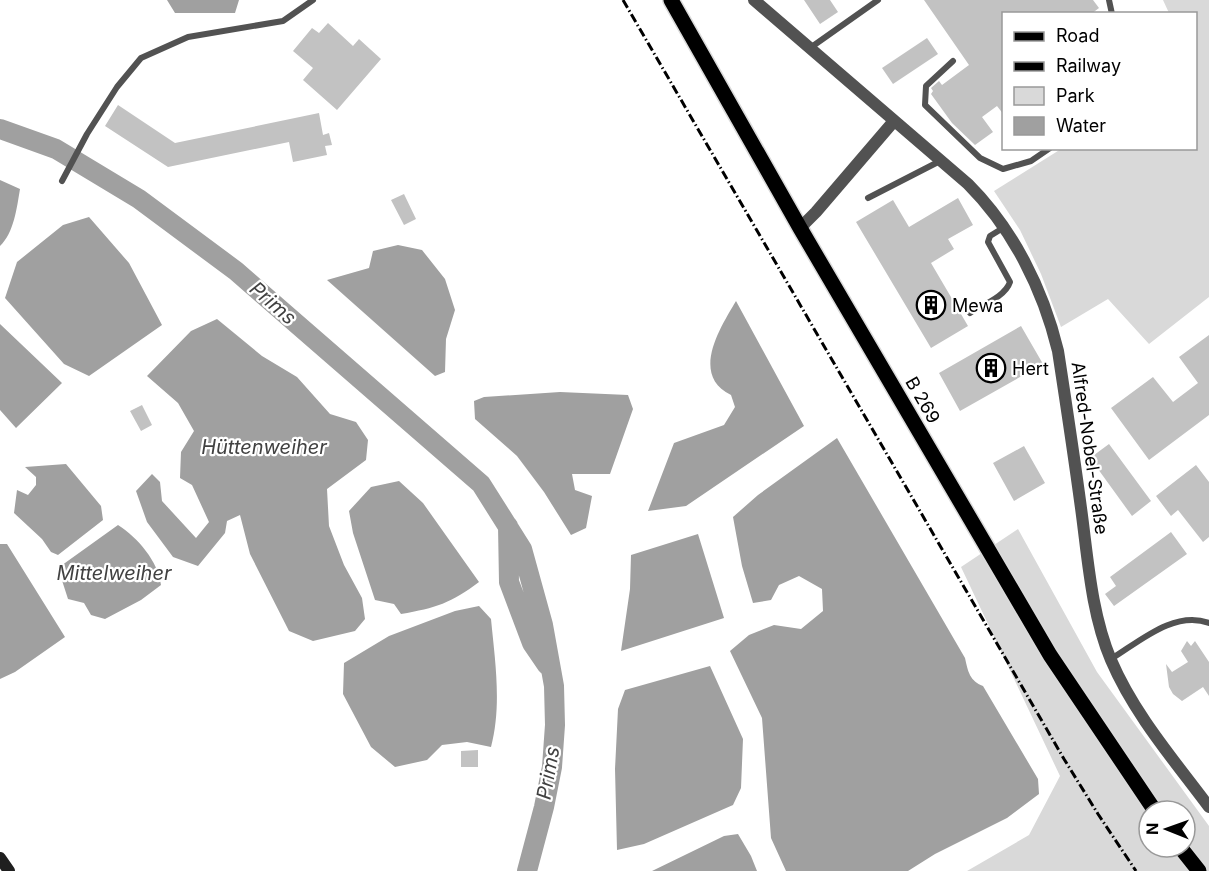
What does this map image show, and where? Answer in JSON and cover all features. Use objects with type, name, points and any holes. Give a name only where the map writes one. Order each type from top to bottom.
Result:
[{"type":"main road","name":"B 269","points":[[670,0],[800,228],[1050,655],[1147,799]]},
{"type":"main road","points":[[0,858],[9,871]]},
{"type":"main road","points":[[1190,859],[1199,871]]},
{"type":"street","name":"Alfred-Nobel-Straße","points":[[754,0],[942,160],[985,201],[1026,264],[1053,332],[1058,351],[1099,624],[1111,659],[1128,694],[1151,730],[1209,807]]},
{"type":"street","points":[[800,228],[894,121]]},
{"type":"lane","points":[[62,181],[87,134],[117,87],[141,58],[188,37],[283,21],[313,0]]},
{"type":"lane","points":[[810,48],[878,0]]},
{"type":"lane","points":[[953,60],[926,86],[925,105],[980,158],[1003,169],[1031,161],[1047,150]]},
{"type":"lane","points":[[868,198],[942,160]]},
{"type":"lane","points":[[970,313],[1004,292],[1009,285],[1010,282],[988,242],[990,236],[1004,228]]},
{"type":"lane","points":[[1111,659],[1166,625],[1185,620],[1209,623]]},
{"type":"green space","points":[[1163,0],[1209,0],[1209,297],[1149,344],[1108,299],[1061,327],[1041,274],[1020,230],[994,191],[1059,150],[1197,150],[1197,12],[1169,12]]},
{"type":"green space","points":[[1018,529],[1097,672],[1189,799],[1137,799],[1137,859],[1197,859],[1197,810],[1209,826],[1209,871],[967,871],[1029,835],[1060,776],[961,567]]},
{"type":"water","points":[[167,0],[239,0],[235,13],[175,13]]},
{"type":"water","points":[[0,180],[20,189],[12,227],[0,246]]},
{"type":"water","points":[[89,217],[129,263],[162,325],[89,376],[64,364],[5,298],[17,262],[63,225]]},
{"type":"water","points":[[398,245],[422,250],[445,279],[455,310],[446,339],[445,372],[435,376],[327,280],[369,268],[373,251]]},
{"type":"water","points":[[736,301],[804,426],[686,506],[648,511],[674,443],[724,425],[735,407],[731,395],[719,386],[712,376],[710,364],[717,337]]},
{"type":"water","name":"Hüttenweiher","points":[[217,319],[262,356],[297,377],[330,414],[356,422],[368,440],[366,460],[327,489],[329,526],[344,565],[362,598],[365,619],[355,631],[313,641],[289,631],[250,554],[240,515],[227,521],[225,533],[198,566],[173,557],[147,522],[136,491],[152,474],[160,482],[162,501],[196,538],[209,522],[192,485],[180,478],[181,452],[194,431],[178,403],[147,376],[191,331]]},
{"type":"water","points":[[0,324],[62,383],[16,428],[0,410]]},
{"type":"water","points":[[560,392],[628,395],[633,409],[610,474],[572,474],[575,490],[592,496],[586,528],[571,535],[544,492],[517,456],[475,419],[474,401],[484,397]]},
{"type":"water","points":[[837,438],[965,658],[970,675],[983,686],[1038,779],[1039,794],[1007,818],[935,854],[908,871],[786,871],[771,838],[762,718],[730,651],[749,635],[774,625],[801,629],[823,611],[822,589],[799,576],[779,585],[771,600],[753,603],[742,566],[733,517],[758,495]]},
{"type":"water","points":[[66,464],[101,506],[103,520],[58,555],[51,552],[42,539],[14,513],[17,490],[28,495],[36,485],[36,477],[25,467]]},
{"type":"water","points":[[399,481],[423,503],[479,582],[443,604],[401,614],[394,604],[375,600],[353,533],[349,511],[371,487]]},
{"type":"water","name":"Mittelweiher","points":[[118,525],[133,536],[146,551],[156,567],[161,585],[141,600],[105,619],[91,615],[84,603],[68,599],[58,568]]},
{"type":"water","points":[[698,534],[724,618],[621,651],[630,589],[631,555]]},
{"type":"water","points":[[0,544],[7,544],[65,637],[15,672],[0,679]]},
{"type":"water","points":[[479,606],[491,619],[496,667],[496,715],[491,747],[467,742],[442,745],[427,760],[395,767],[371,747],[343,694],[344,663],[389,636],[455,611]]},
{"type":"water","points":[[710,666],[743,739],[741,788],[733,805],[644,844],[617,850],[615,769],[618,709],[625,690]]},
{"type":"water","points":[[738,834],[757,871],[652,871],[724,836]]},
{"type":"building","points":[[804,0],[830,0],[838,12],[820,24]]},
{"type":"building","points":[[924,0],[1093,0],[1099,8],[1094,12],[1002,12],[1002,112],[997,106],[982,117],[993,132],[975,145],[952,123],[931,94],[933,91],[931,88],[939,81],[942,85],[969,65]]},
{"type":"building","points":[[328,23],[353,46],[359,39],[381,59],[337,110],[303,80],[313,68],[293,51],[312,28],[319,33]]},
{"type":"building","points":[[927,38],[938,54],[893,84],[882,68]]},
{"type":"building","points":[[118,105],[175,143],[319,113],[323,135],[329,133],[332,145],[325,146],[327,155],[293,162],[289,142],[168,167],[105,126]]},
{"type":"building","points":[[404,194],[416,219],[404,225],[391,200]]},
{"type":"building","points":[[958,198],[973,225],[948,239],[954,249],[931,263],[968,326],[931,348],[856,222],[893,200],[909,227]]},
{"type":"building","name":"Hert","points":[[1021,326],[1043,364],[960,411],[939,373]]},
{"type":"building","points":[[1209,335],[1209,415],[1149,460],[1111,408],[1153,377],[1173,402],[1198,383],[1179,357]]},
{"type":"building","points":[[142,405],[152,425],[141,431],[130,411]]},
{"type":"building","points":[[1109,444],[1151,501],[1132,516],[1090,458]]},
{"type":"building","points":[[1024,446],[1045,483],[1014,501],[993,463]]},
{"type":"building","points":[[1196,465],[1209,482],[1209,537],[1203,542],[1178,510],[1171,516],[1156,496]]},
{"type":"building","points":[[1171,532],[1187,554],[1114,606],[1105,594],[1116,586],[1110,577]]},
{"type":"building","points":[[1187,641],[1191,646],[1195,641],[1209,662],[1209,696],[1203,687],[1182,701],[1173,694],[1169,687],[1166,664],[1172,672],[1188,662],[1181,651]]},
{"type":"building","points":[[478,750],[478,767],[461,767],[461,751]]},
{"type":"waterway","name":"Prims","points":[[0,129],[56,149],[139,199],[236,271],[481,484],[522,549],[543,625],[554,686],[555,725],[552,767],[527,871]]},
{"type":"waterway","name":"Prims","points":[[508,526],[509,582],[532,643],[547,665]]},
{"type":"railway","points":[[623,0],[1064,759],[1136,871]]},
{"type":"place","name":"Mewa","points":[[931,305]]},
{"type":"place","name":"Hert","points":[[991,368]]}]
